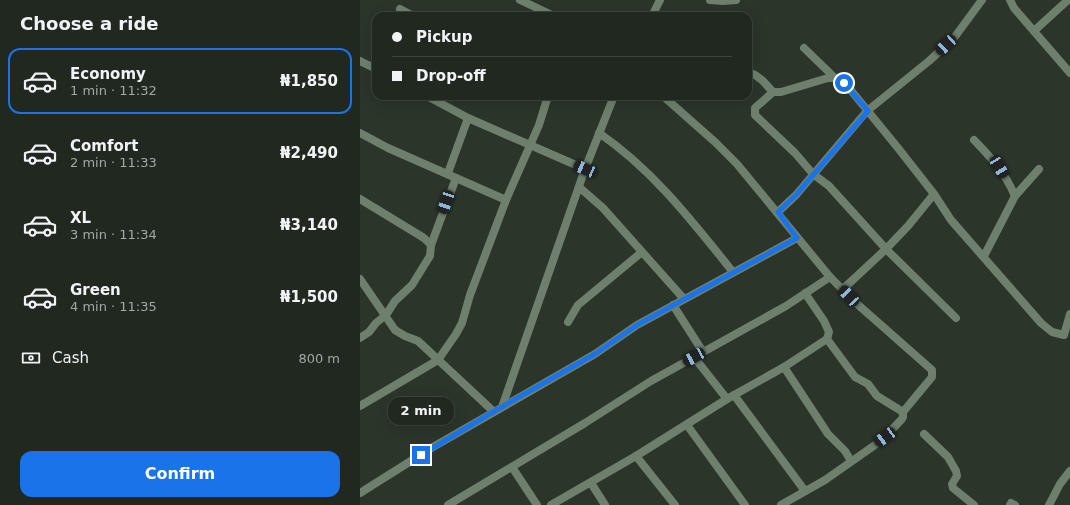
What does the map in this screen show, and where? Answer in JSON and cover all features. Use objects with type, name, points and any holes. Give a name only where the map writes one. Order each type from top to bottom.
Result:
[{"type":"street","points":[[520,0],[546,12]]},
{"type":"street","points":[[710,0],[736,0]]},
{"type":"street","points":[[778,212],[796,195],[868,111],[929,61],[954,38],[982,0]]},
{"type":"street","points":[[1010,0],[1070,73]]},
{"type":"street","points":[[1034,31],[1068,0]]},
{"type":"street","points":[[654,12],[658,1]]},
{"type":"street","points":[[400,9],[406,12]]},
{"type":"street","points":[[804,48],[835,78],[844,83],[934,194],[952,220],[1041,322],[1052,332],[1064,335],[1070,314]]},
{"type":"street","points":[[360,61],[372,67]]},
{"type":"street","points":[[752,74],[762,80],[773,92]]},
{"type":"street","points":[[835,78],[828,78],[782,92],[773,92],[755,108],[755,115],[795,153],[813,174],[829,186],[886,249],[956,318]]},
{"type":"street","points":[[434,100],[468,118],[585,169]]},
{"type":"street","points":[[360,406],[438,360],[456,334],[462,322],[470,295],[506,200],[539,125],[547,100]]},
{"type":"street","points":[[502,407],[585,169],[612,100]]},
{"type":"street","points":[[667,100],[732,159],[778,212],[797,238],[830,277],[856,304],[932,370],[932,376],[902,412],[902,419],[885,437],[825,480],[804,490],[781,505]]},
{"type":"street","points":[[448,173],[468,118]]},
{"type":"street","points":[[360,133],[388,148],[448,173],[506,200]]},
{"type":"street","points":[[599,133],[619,147],[665,189],[733,272]]},
{"type":"street","points":[[974,140],[999,167],[1015,196]]},
{"type":"street","points":[[984,256],[1015,196],[1039,169]]},
{"type":"street","points":[[360,338],[369,332],[376,322],[386,315],[395,301],[412,285],[430,256],[431,245],[456,178]]},
{"type":"street","points":[[579,187],[603,208],[684,299]]},
{"type":"street","points":[[843,289],[886,249],[908,226],[934,194]]},
{"type":"street","points":[[360,199],[424,238],[431,245]]},
{"type":"street","points":[[424,238],[436,232]]},
{"type":"street","points":[[360,493],[433,447],[595,354],[637,325],[797,238]]},
{"type":"street","points":[[568,322],[578,305],[642,252]]},
{"type":"street","points":[[448,505],[651,381],[766,318],[830,277]]},
{"type":"street","points":[[360,279],[395,330],[418,341],[493,412]]},
{"type":"street","points":[[551,505],[591,483],[731,397],[784,367],[827,339],[829,332],[824,321],[805,293]]},
{"type":"street","points":[[673,305],[703,352]]},
{"type":"street","points":[[827,339],[855,376],[868,384],[877,396],[902,412]]},
{"type":"street","points":[[694,357],[731,397],[804,490]]},
{"type":"street","points":[[784,367],[828,434],[852,461]]},
{"type":"street","points":[[687,425],[745,505]]},
{"type":"street","points":[[924,434],[948,457],[956,471],[957,476],[952,484],[953,488],[974,505]]},
{"type":"street","points":[[636,456],[675,505]]},
{"type":"street","points":[[512,467],[537,505]]},
{"type":"street","points":[[1049,505],[1060,484],[1070,471]]},
{"type":"street","points":[[591,483],[605,505]]},
{"type":"street","points":[[1010,505],[1011,503],[1015,505]]},
{"type":"route","points":[[421,455],[595,354],[637,325],[797,238],[778,212],[796,195],[868,111],[844,83]]}]
